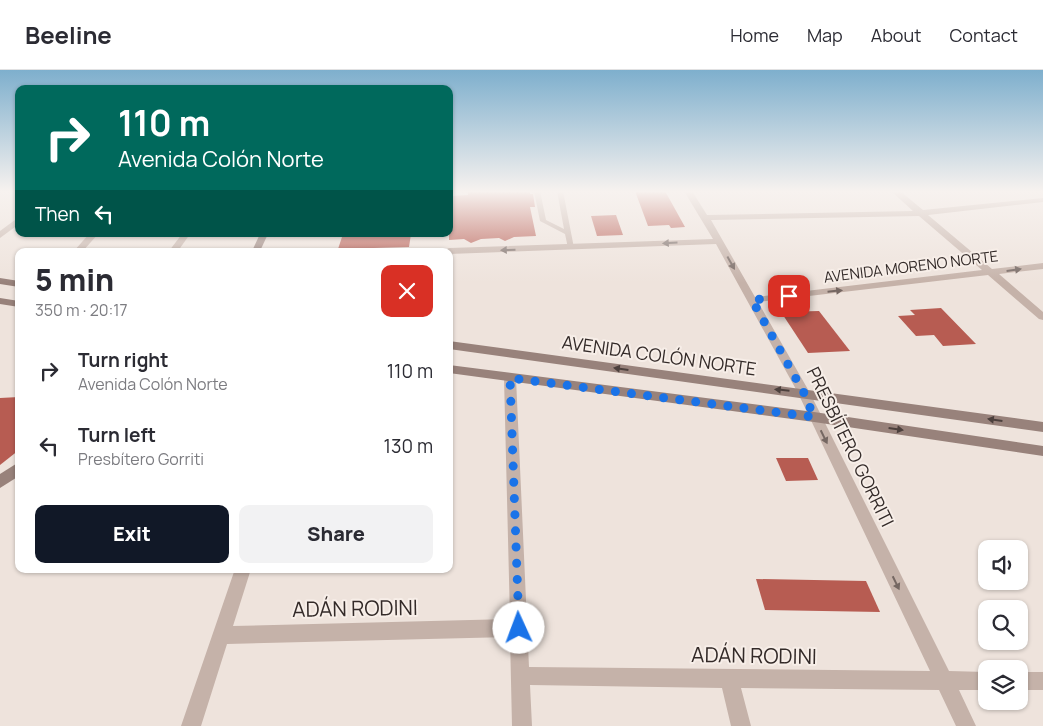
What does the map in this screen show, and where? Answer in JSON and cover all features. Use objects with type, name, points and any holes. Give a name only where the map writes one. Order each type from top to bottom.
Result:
[{"type":"main road","points":[[0,281],[15,283]]},
{"type":"main road","points":[[0,301],[15,303]]},
{"type":"main road","name":"AVENIDA COLÓN NORTE","points":[[453,346],[1043,427]]},
{"type":"main road","points":[[453,370],[814,417],[1043,450]]},
{"type":"main road","points":[[0,482],[15,471]]},
{"type":"street","name":"PRESBÍTERO GORRITI","points":[[707,222],[804,393],[814,417],[966,726]]},
{"type":"street","points":[[930,222],[1043,317]]},
{"type":"street","points":[[0,235],[15,223]]},
{"type":"street","points":[[81,248],[91,237]]},
{"type":"street","points":[[175,248],[184,237]]},
{"type":"street","points":[[453,252],[719,241]]},
{"type":"street","name":"AVENIDA MORENO NORTE","points":[[752,300],[1043,266]]},
{"type":"street","points":[[510,378],[522,726]]},
{"type":"street","points":[[191,726],[223,635],[242,573]]},
{"type":"street","name":"ADÁN RODINI","points":[[223,635],[519,628]]},
{"type":"street","name":"ADÁN RODINI","points":[[521,676],[978,681]]},
{"type":"street","points":[[729,679],[741,726]]},
{"type":"street","points":[[1028,681],[1043,681]]},
{"type":"lane","points":[[544,222],[568,233]]},
{"type":"lane","points":[[566,222],[571,248]]},
{"type":"building","points":[[453,222],[533,222],[536,236],[514,237],[505,241],[499,238],[481,239],[471,243],[464,239],[449,240],[449,237],[453,237]]},
{"type":"building","points":[[593,222],[618,222],[623,235],[597,236]]},
{"type":"building","points":[[646,222],[682,222],[685,227],[671,228],[669,225],[648,226]]},
{"type":"building","points":[[342,237],[411,237],[409,247],[338,248]]},
{"type":"building","points":[[941,308],[976,344],[943,346],[934,335],[916,336],[898,316],[915,315],[910,310]]},
{"type":"building","points":[[819,311],[850,351],[808,353],[781,312]]},
{"type":"building","points":[[15,397],[15,453],[0,465],[0,398]]},
{"type":"building","points":[[776,458],[808,458],[818,480],[786,481]]},
{"type":"building","points":[[756,579],[866,581],[880,612],[765,610]]},
{"type":"route","points":[[519,628],[510,378],[814,417],[804,393],[752,300],[789,296]]}]
